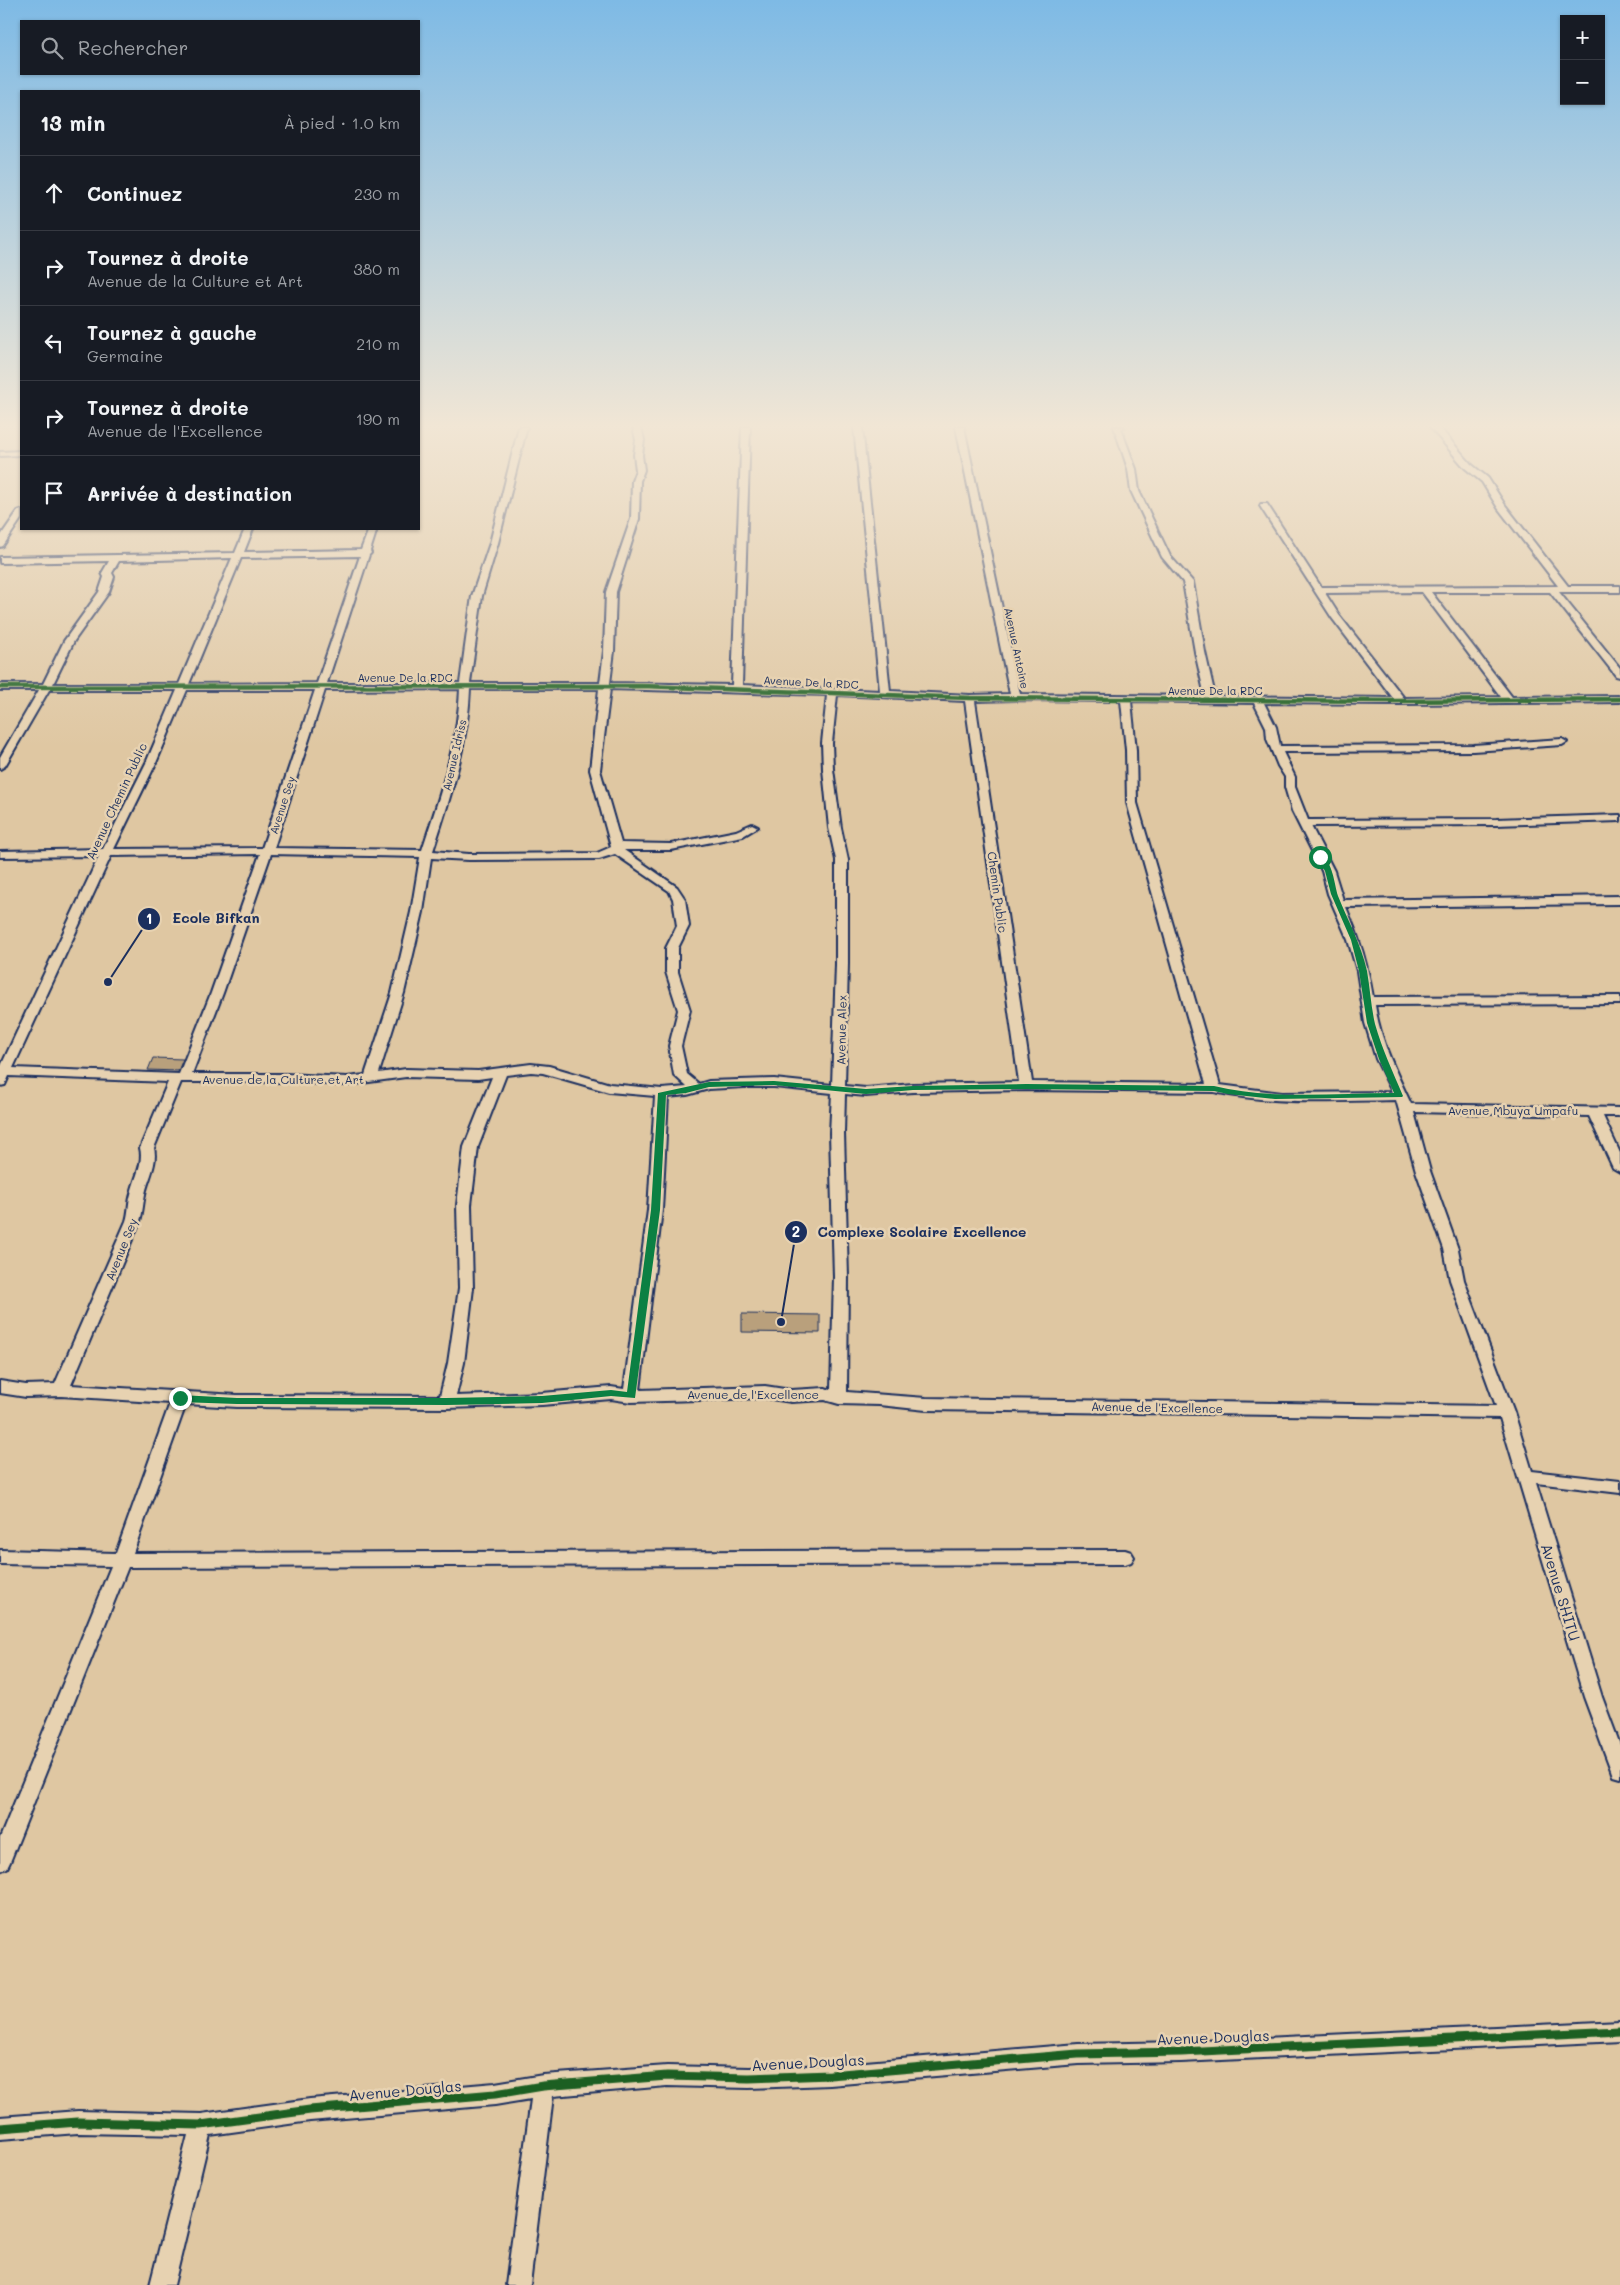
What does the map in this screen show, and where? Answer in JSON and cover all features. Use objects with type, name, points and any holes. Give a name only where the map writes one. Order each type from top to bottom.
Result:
[{"type":"street","points":[[0,544],[7,534]]},
{"type":"street","name":"Avenue Chemin Public","points":[[2,1075],[151,763],[247,534]]},
{"type":"street","name":"Avenue Sey","points":[[61,1390],[133,1221],[137,1208],[137,1196],[150,1156],[147,1148],[157,1120],[180,1078],[217,992],[267,851],[372,534]]},
{"type":"street","name":"Avenue Idriss","points":[[370,1079],[403,973],[427,854],[452,773],[464,717],[465,688],[477,596],[496,534]]},
{"type":"street","points":[[630,534],[610,592],[610,652],[595,770],[617,850],[653,877],[674,889],[679,899],[683,918],[682,926],[672,948],[672,972],[684,1010],[675,1046],[681,1075],[695,1087]]},
{"type":"street","points":[[737,689],[742,534]]},
{"type":"street","points":[[869,534],[885,694]]},
{"type":"street","name":"Avenue Antoine","points":[[982,534],[1016,697]]},
{"type":"street","points":[[1155,534],[1166,556],[1188,582],[1200,652],[1211,699]]},
{"type":"street","points":[[1282,534],[1335,616],[1401,701]]},
{"type":"street","points":[[1522,534],[1565,589]]},
{"type":"street","points":[[0,560],[367,553]]},
{"type":"street","points":[[0,766],[46,687],[68,641],[104,592],[109,578],[107,573],[115,559]]},
{"type":"street","points":[[1424,589],[1509,700]]},
{"type":"street","points":[[1552,589],[1620,674]]},
{"type":"street","points":[[1318,590],[1620,589]]},
{"type":"street","name":"Avenue De la RDC","points":[[0,687],[465,688],[605,686],[970,698],[1016,697],[1126,700],[1401,701],[1620,699]]},
{"type":"street","name":"Avenue Alex","points":[[832,694],[827,742],[828,769],[835,828],[842,860],[840,1089],[837,1133],[841,1277],[839,1398]]},
{"type":"street","name":"Chemin Public","points":[[970,698],[1026,1086]]},
{"type":"street","points":[[1126,700],[1131,750],[1132,803],[1214,1088]]},
{"type":"street","name":"Avenue SHITU","points":[[1258,700],[1271,728],[1272,739],[1283,766],[1290,777],[1293,797],[1328,871],[1338,904],[1354,940],[1363,971],[1377,1041],[1402,1102],[1423,1171],[1451,1249],[1457,1280],[1506,1412],[1593,1697],[1620,1770]]},
{"type":"street","points":[[1277,749],[1473,748],[1562,742]]},
{"type":"street","points":[[1305,823],[1496,822],[1620,818]]},
{"type":"street","points":[[0,854],[267,851],[427,854],[469,857],[599,856],[626,845],[671,847],[739,834],[752,828]]},
{"type":"street","points":[[1338,904],[1620,900]]},
{"type":"street","points":[[1368,1001],[1620,1000]]},
{"type":"street","name":"Avenue de la Culture et Art","points":[[2,1075],[285,1078],[340,1081],[370,1079],[406,1073],[464,1075],[501,1072],[520,1068],[544,1069],[609,1088],[662,1093],[686,1091],[709,1084],[774,1083],[866,1092],[913,1088],[1026,1086],[1214,1088],[1228,1092],[1275,1096],[1402,1102]]},
{"type":"street","points":[[446,1402],[456,1363],[465,1297],[464,1204],[471,1147],[501,1072]]},
{"type":"street","points":[[631,1396],[655,1210],[662,1093]]},
{"type":"street","name":"Avenue Mbuya Umpafu","points":[[1402,1102],[1495,1111],[1620,1112]]},
{"type":"street","points":[[1594,1111],[1620,1168]]},
{"type":"street","name":"Avenue de l'Excellence","points":[[0,1387],[26,1391],[61,1390],[237,1401],[446,1402],[542,1399],[611,1393],[631,1396],[765,1392],[791,1396],[825,1394],[839,1398],[879,1399],[926,1404],[1506,1412]]},
{"type":"street","points":[[0,1862],[122,1560],[137,1513],[180,1398]]},
{"type":"street","points":[[1526,1476],[1620,1487]]},
{"type":"street","points":[[0,1556],[122,1560],[1125,1557]]},
{"type":"street","name":"Avenue Douglas","points":[[0,2128],[78,2122],[201,2125],[310,2110],[495,2094],[543,2086],[667,2076],[749,2078],[830,2075],[1078,2054],[1191,2052],[1620,2031]]},
{"type":"street","points":[[518,2285],[543,2086]]},
{"type":"street","points":[[162,2285],[201,2125]]},
{"type":"building","points":[[153,1058],[183,1059],[178,1071],[148,1070]]},
{"type":"building","points":[[742,1314],[820,1315],[820,1333],[742,1332]]},
{"type":"cycle path","points":[[0,687],[642,686],[970,698],[1394,701],[1620,699]]},
{"type":"cycle path","points":[[0,2128],[78,2122],[201,2125],[310,2110],[495,2094],[543,2086],[667,2076],[749,2078],[830,2075],[1078,2054],[1181,2052],[1620,2031]]},
{"type":"place","name":"Ecole Bifkan","points":[[108,982]]},
{"type":"place","name":"Complexe Scolaire Excellence","points":[[781,1322]]},
{"type":"route","points":[[180,1398],[237,1401],[446,1402],[542,1399],[611,1393],[631,1396],[655,1210],[662,1093],[686,1091],[709,1084],[774,1083],[866,1092],[913,1088],[1026,1086],[1214,1088],[1228,1092],[1310,1097],[1399,1096],[1383,1059],[1371,1023],[1363,971],[1354,940],[1334,894],[1328,871],[1320,857]]}]
